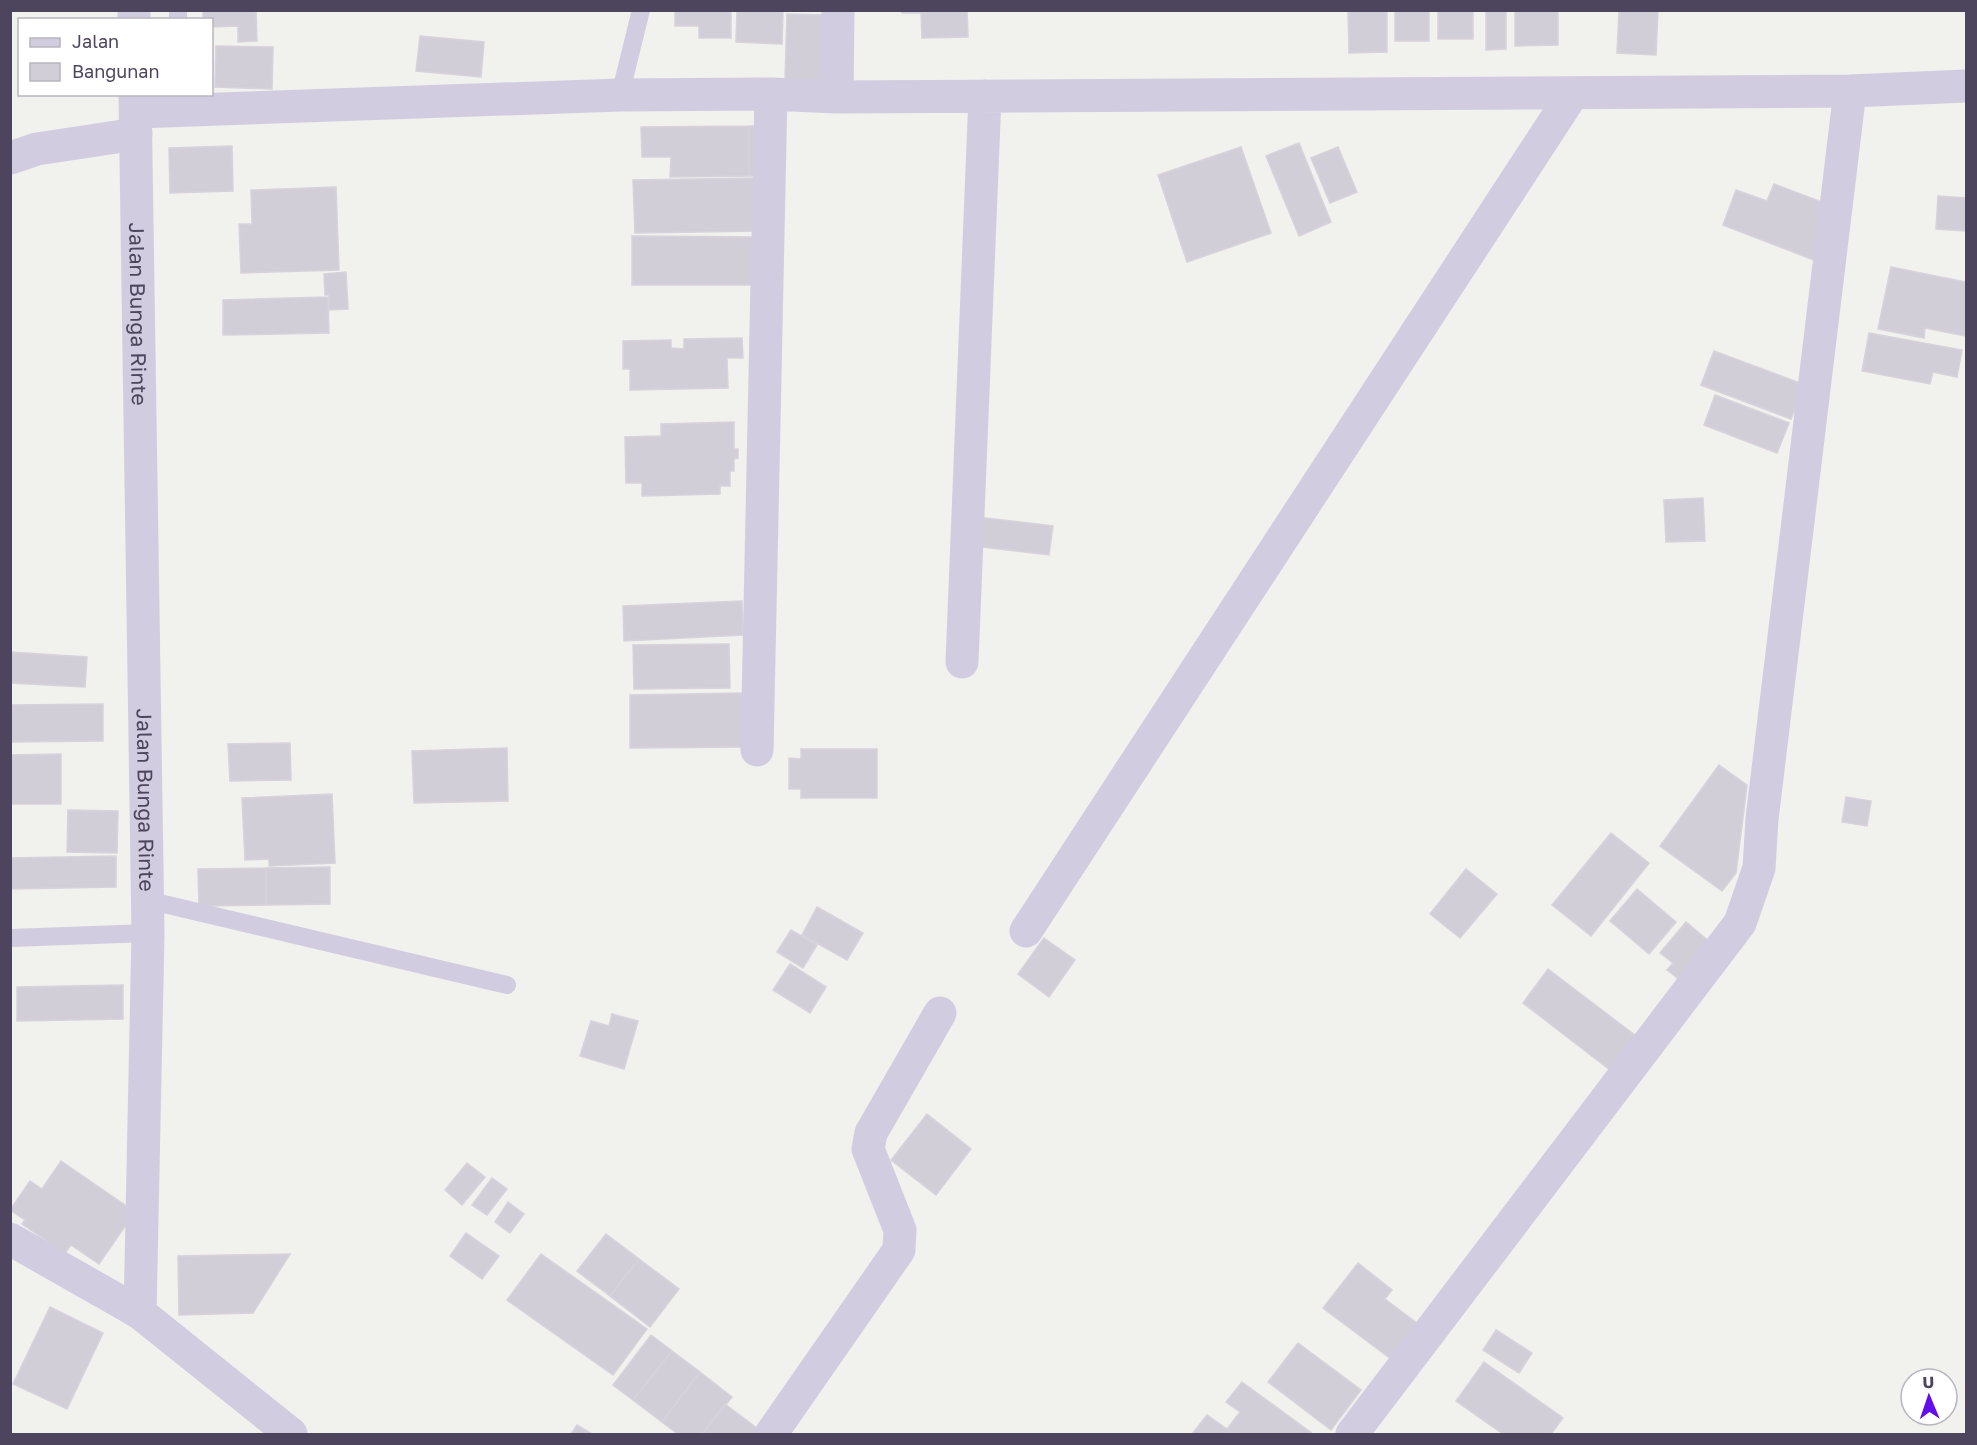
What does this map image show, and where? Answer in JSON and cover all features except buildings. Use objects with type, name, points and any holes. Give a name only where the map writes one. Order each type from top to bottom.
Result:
[{"type":"street","points":[[837,97],[838,10]]},
{"type":"street","points":[[10,158],[136,114],[620,95],[771,94],[837,97],[1573,93],[1850,91],[1966,86]]},
{"type":"street","points":[[1352,1434],[1740,923],[1759,868],[1762,819],[1850,91]]},
{"type":"street","points":[[1026,931],[1573,93]]},
{"type":"street","points":[[757,750],[771,94]]},
{"type":"street","points":[[962,662],[985,96]]},
{"type":"street","name":"Jalan Bunga Rinte","points":[[136,114],[148,933],[141,1313]]},
{"type":"street","points":[[771,1434],[899,1250],[900,1230],[868,1149],[871,1133],[940,1012]]},
{"type":"street","points":[[10,1239],[141,1313],[291,1434]]},
{"type":"lane","points":[[620,95],[641,10]]},
{"type":"lane","points":[[147,900],[507,985]]},
{"type":"lane","points":[[11,938],[148,933]]}]
